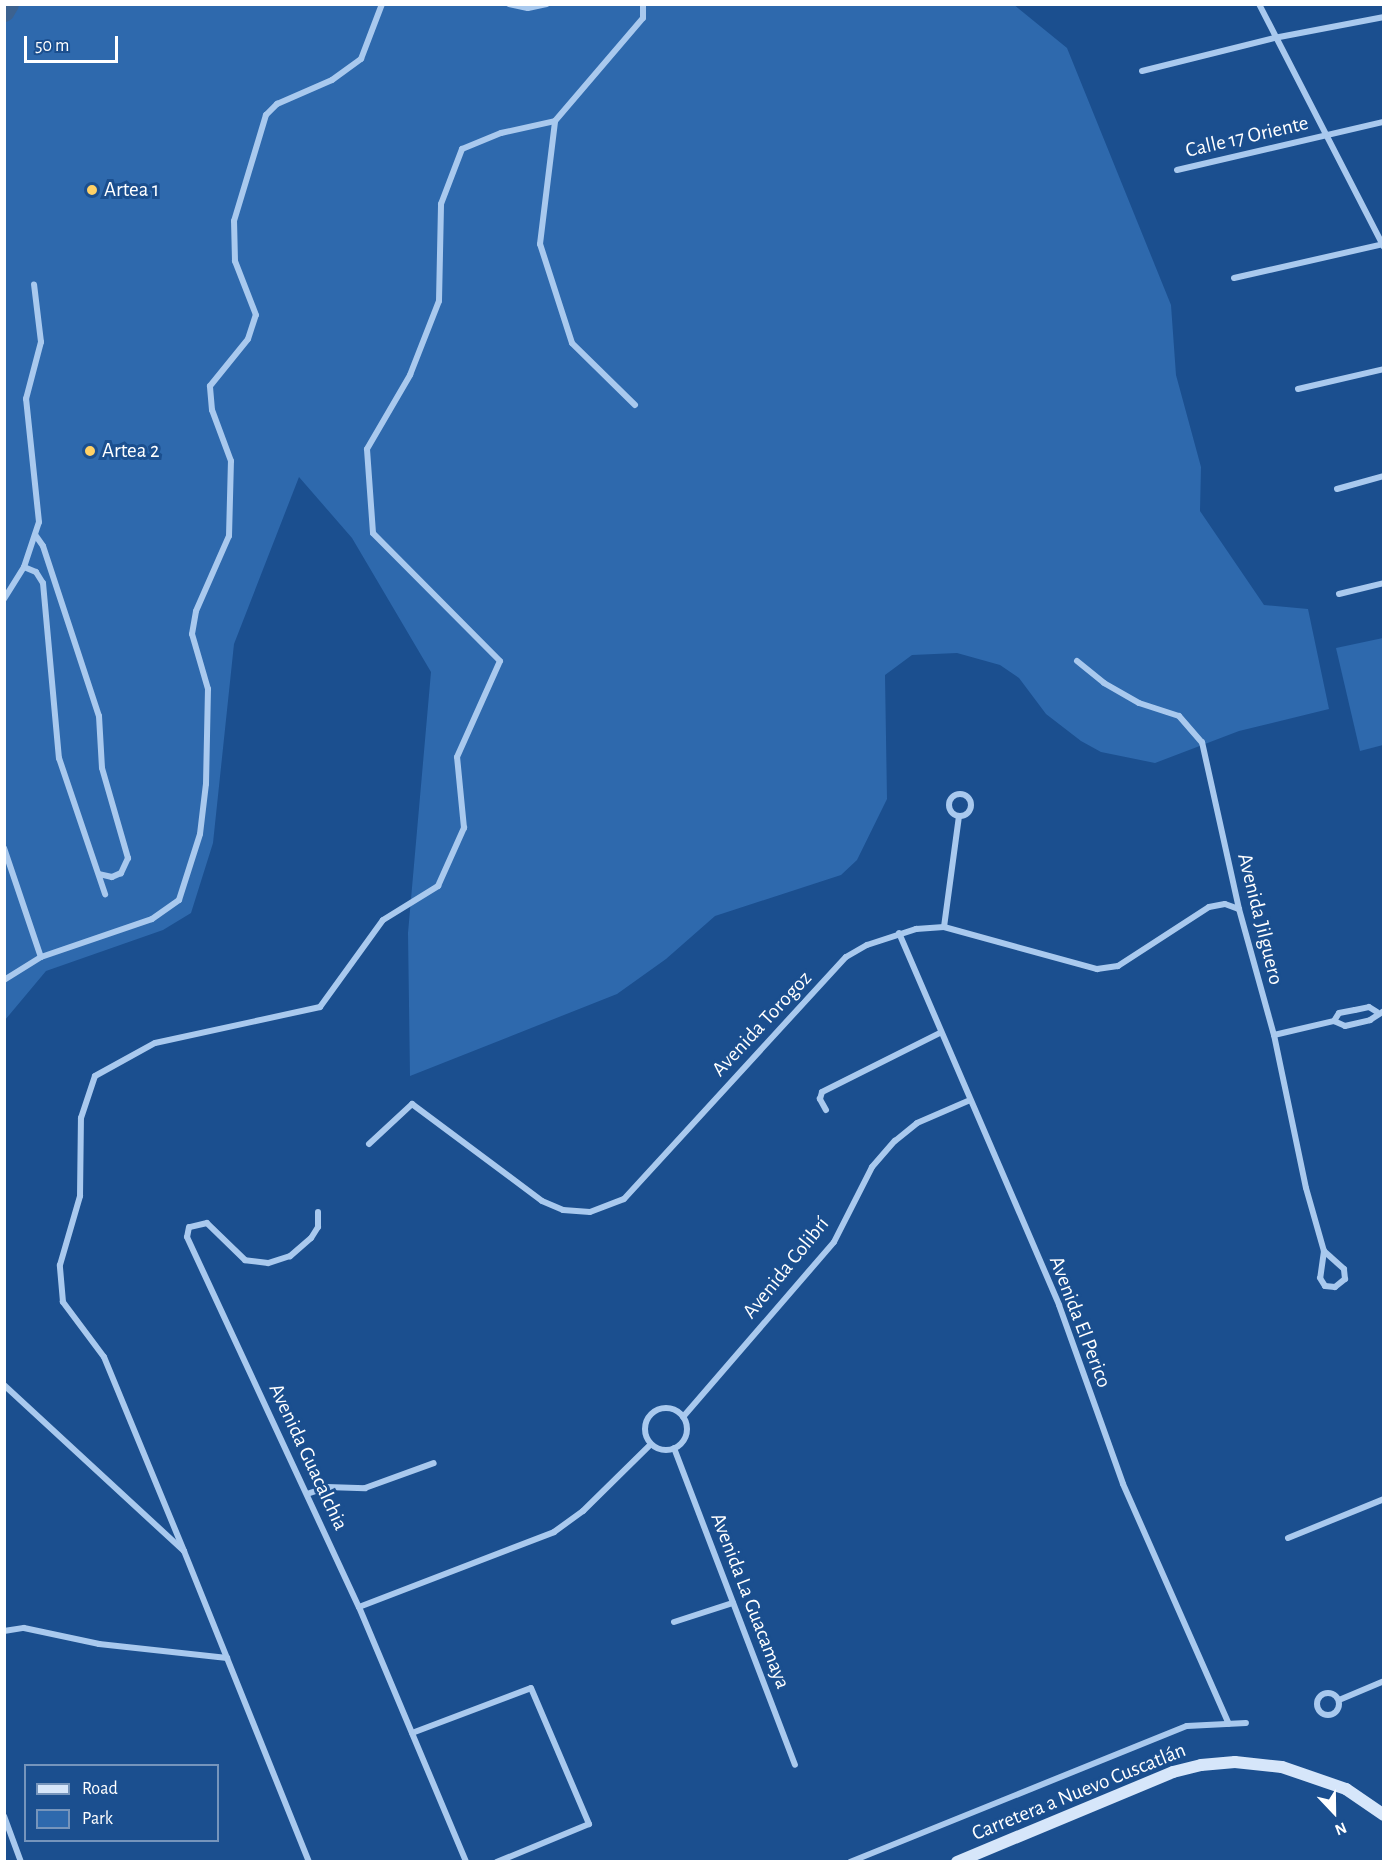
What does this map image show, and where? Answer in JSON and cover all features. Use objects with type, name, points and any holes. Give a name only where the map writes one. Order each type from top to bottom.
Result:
[{"type":"street","points":[[4,981],[41,957],[152,919],[166,911],[178,900],[191,867],[206,784],[208,718],[208,689],[195,654],[192,634],[196,611],[229,536],[231,461],[208,396],[214,377],[248,339],[256,315],[235,261],[234,221],[266,115],[277,104],[332,80],[361,59],[382,4]]},
{"type":"street","points":[[509,4],[528,8],[547,4]]},
{"type":"street","points":[[635,405],[572,343],[540,244],[555,121],[643,18],[643,4]]},
{"type":"street","points":[[1234,278],[1383,245],[1324,136],[1258,4]]},
{"type":"street","points":[[1142,71],[1274,38],[1383,17]]},
{"type":"street","points":[[309,1862],[104,1358],[63,1302],[60,1264],[80,1196],[81,1118],[95,1076],[155,1042],[320,1007],[383,920],[438,886],[464,828],[457,757],[500,661],[372,533],[367,449],[410,375],[439,301],[441,204],[462,149],[501,133],[555,121]]},
{"type":"street","name":"Calle 17 Oriente","points":[[1176,170],[1383,122]]},
{"type":"street","points":[[4,599],[24,567],[39,522],[26,399],[40,342],[34,284]]},
{"type":"street","points":[[1298,388],[1383,369]]},
{"type":"street","points":[[1337,489],[1383,476]]},
{"type":"street","points":[[36,536],[43,546],[99,716],[102,768],[128,858],[120,873],[112,877],[99,874]]},
{"type":"street","points":[[24,567],[36,572],[43,583],[59,758],[105,894]]},
{"type":"street","points":[[1339,594],[1383,583]]},
{"type":"street","name":"Avenida Jilguero","points":[[1077,661],[1104,683],[1138,703],[1179,716],[1202,742],[1239,909],[1274,1035],[1306,1188],[1324,1251],[1320,1278],[1325,1286],[1335,1287],[1345,1279],[1344,1269],[1324,1251]]},
{"type":"street","points":[[944,927],[959,816]]},
{"type":"street","points":[[4,848],[41,957]]},
{"type":"street","points":[[4,874],[12,870]]},
{"type":"street","name":"Avenida Torogoz","points":[[369,1144],[412,1104],[553,1206],[590,1212],[624,1199],[846,957],[867,945],[899,933],[944,927],[1097,969],[1118,966],[1209,907],[1225,904],[1239,909]]},
{"type":"street","name":"Avenida El Perico","points":[[899,933],[968,1101],[1059,1305],[1123,1484],[1229,1724]]},
{"type":"street","points":[[1274,1035],[1334,1021],[1345,1026],[1370,1020],[1380,1012],[1369,1007],[1339,1013],[1334,1021]]},
{"type":"street","points":[[826,1110],[820,1099],[822,1092],[940,1033]]},
{"type":"street","name":"Avenida Colibrí","points":[[683,1417],[834,1242],[872,1167],[895,1141],[917,1123],[968,1101]]},
{"type":"street","name":"Avenida Guacalchia","points":[[318,1212],[318,1227],[311,1238],[290,1256],[268,1263],[245,1260],[207,1223],[189,1227],[188,1237],[359,1607],[466,1862]]},
{"type":"street","points":[[4,1385],[184,1551]]},
{"type":"street","points":[[672,1409],[683,1417],[686,1435],[674,1448],[662,1450],[651,1444],[645,1432],[652,1413],[672,1409]]},
{"type":"street","points":[[359,1607],[554,1532],[583,1511],[651,1444]]},
{"type":"street","name":"Avenida La Guacamaya","points":[[674,1448],[795,1765]]},
{"type":"street","points":[[307,1494],[327,1487],[365,1488],[434,1463]]},
{"type":"street","points":[[1288,1538],[1383,1499]]},
{"type":"street","points":[[674,1622],[733,1603]]},
{"type":"street","points":[[4,1630],[24,1628],[99,1644],[227,1658]]},
{"type":"street","points":[[1339,1700],[1383,1681]]},
{"type":"street","points":[[412,1733],[531,1688],[589,1824],[496,1862]]},
{"type":"street","points":[[850,1862],[1187,1726],[1246,1723]]},
{"type":"street","name":"Carretera a Nuevo Cuscatlán","points":[[957,1862],[1173,1772],[1201,1765],[1235,1762],[1282,1767],[1346,1789],[1383,1815]]},
{"type":"street","points":[[4,1816],[21,1862]]},
{"type":"green space","points":[[1013,4],[1067,48],[1171,305],[1176,375],[1201,467],[1200,511],[1264,605],[1308,609],[1329,709],[1239,731],[1155,763],[1101,752],[1081,741],[1046,714],[1019,678],[1000,665],[957,653],[912,655],[885,675],[887,799],[857,860],[841,875],[715,916],[666,959],[617,994],[410,1076],[408,933],[431,672],[352,538],[299,477],[234,644],[213,843],[191,913],[163,930],[46,971],[5,1020],[5,5]]},
{"type":"green space","points":[[1383,638],[1383,745],[1360,751],[1336,648]]},
{"type":"waterway","points":[[4,11],[8,4]]},
{"type":"place","name":"Artea 1","points":[[92,190]]},
{"type":"place","name":"Artea 2","points":[[90,451]]}]
